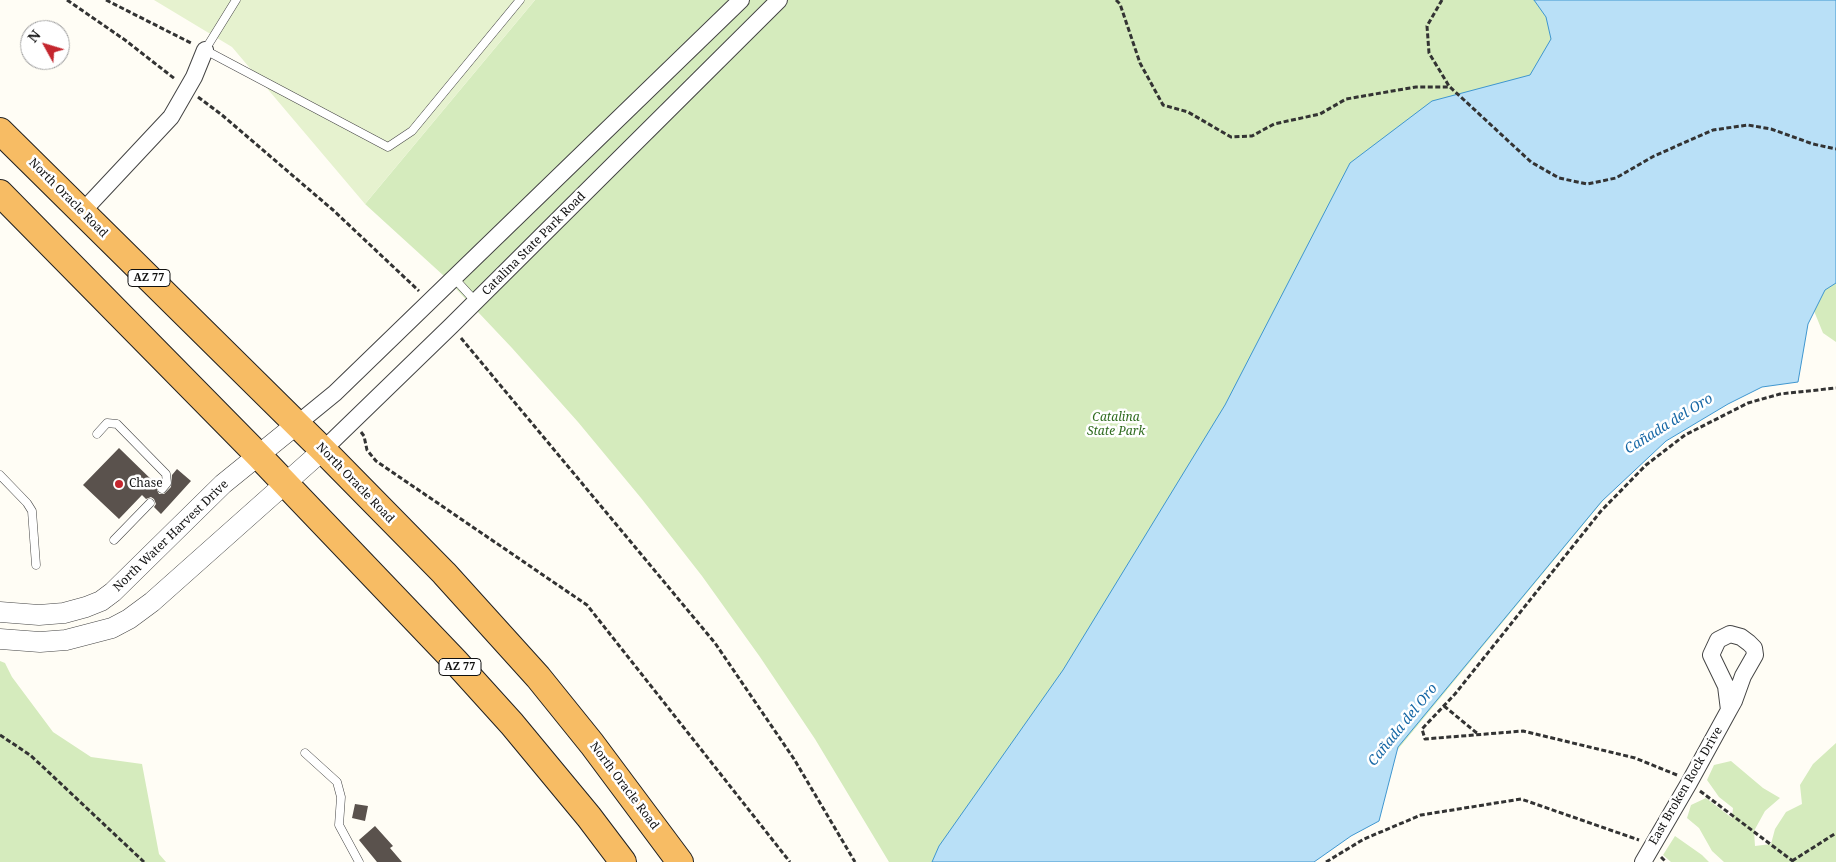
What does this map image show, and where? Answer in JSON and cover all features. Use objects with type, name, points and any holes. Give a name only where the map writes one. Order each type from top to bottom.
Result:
[{"type":"highway","name":"North Oracle Road","points":[[0,131],[298,424],[444,573],[538,677],[592,744],[680,862]]},
{"type":"highway","name":"AZ 77","points":[[0,193],[259,456],[512,724],[589,817],[623,862]]},
{"type":"street","points":[[298,424],[335,393],[430,302],[740,0]]},
{"type":"street","name":"Catalina State Park Road","points":[[285,483],[323,450],[452,326],[779,0]]},
{"type":"street","points":[[82,212],[171,117],[194,78],[205,50]]},
{"type":"street","name":"North Water Harvest Drive","points":[[0,612],[39,615],[64,613],[101,602],[114,592],[223,484],[298,424]]},
{"type":"street","points":[[0,639],[40,642],[66,640],[112,628],[129,619],[152,602],[285,483]]},
{"type":"street","name":"East Broken Rock Drive","points":[[1647,855],[1690,783],[1729,710]]},
{"type":"lane","points":[[236,0],[205,50],[388,147],[412,131],[520,0]]},
{"type":"lane","points":[[454,278],[476,302]]},
{"type":"lane","points":[[97,434],[107,424],[117,424],[166,474],[167,483],[162,489]]},
{"type":"lane","points":[[0,475],[27,503],[32,511],[36,565]]},
{"type":"lane","points":[[114,540],[150,502]]},
{"type":"lane","points":[[305,753],[337,782],[342,796],[339,825],[359,862]]},
{"type":"path","points":[[67,0],[124,40],[222,116],[332,210],[430,302]]},
{"type":"path","points":[[106,0],[205,50]]},
{"type":"path","points":[[1116,0],[1120,4],[1140,63],[1163,105],[1188,112],[1231,137],[1252,136],[1274,124],[1320,114],[1346,99],[1416,87],[1450,87]]},
{"type":"path","points":[[1442,0],[1427,26],[1429,53],[1450,87],[1530,162],[1559,178],[1587,184],[1616,178],[1654,156],[1713,130],[1748,125],[1771,128],[1813,144],[1836,150]]},
{"type":"path","points":[[452,326],[715,643],[794,759],[855,862]]},
{"type":"path","points":[[1836,388],[1780,394],[1748,403],[1685,435],[1646,465],[1602,511],[1484,658],[1422,729],[1425,739],[1523,731],[1635,758],[1674,773],[1690,783],[1793,861],[1836,833]]},
{"type":"path","points":[[351,422],[364,436],[367,450],[376,461],[587,605],[790,862]]},
{"type":"path","points":[[1444,706],[1478,734]]},
{"type":"path","points":[[0,735],[30,755],[144,862]]},
{"type":"path","points":[[1326,862],[1364,839],[1421,815],[1521,799],[1637,839],[1647,855],[1666,862]]},
{"type":"green space","points":[[154,0],[535,0],[365,204],[232,47]]},
{"type":"green space","name":"Catalina State Park","points":[[535,0],[1836,0],[1836,218],[1305,862],[889,862],[815,739],[760,657],[702,576],[641,498],[578,422],[512,348],[444,276],[365,204]]},
{"type":"green space","points":[[1836,274],[1836,342],[1823,333],[1812,306]]},
{"type":"green space","points":[[0,661],[5,663],[12,677],[53,732],[91,757],[142,764],[159,854],[166,862],[0,862]]},
{"type":"green space","points":[[1836,743],[1836,862],[1724,862],[1712,851],[1699,828],[1687,818],[1691,805],[1706,798],[1732,818],[1733,808],[1719,797],[1707,780],[1714,765],[1731,761],[1763,788],[1780,798],[1765,811],[1754,831],[1755,846],[1771,844],[1775,829],[1786,812],[1802,804],[1800,785],[1813,764]]},
{"type":"green space","points":[[1675,836],[1709,862],[1671,862],[1663,855]]},
{"type":"water","name":"Cañada del Oro","points":[[1534,0],[1836,0],[1836,283],[1825,290],[1808,324],[1798,382],[1762,387],[1728,404],[1666,441],[1602,501],[1398,747],[1379,821],[1351,836],[1314,862],[932,862],[939,846],[1063,670],[1225,405],[1350,163],[1432,101],[1530,75],[1551,39],[1546,17]]},
{"type":"building","name":"Chase","points":[[119,448],[158,486],[159,494],[164,494],[171,487],[172,475],[177,469],[191,481],[161,514],[154,507],[156,504],[154,499],[151,497],[146,499],[142,495],[119,519],[83,485]]},
{"type":"building","points":[[355,804],[368,806],[365,821],[352,818]]},
{"type":"building","points":[[375,826],[393,846],[390,848],[402,862],[377,862],[359,840]]},
{"type":"place","name":"Chase","points":[[119,484]]}]
